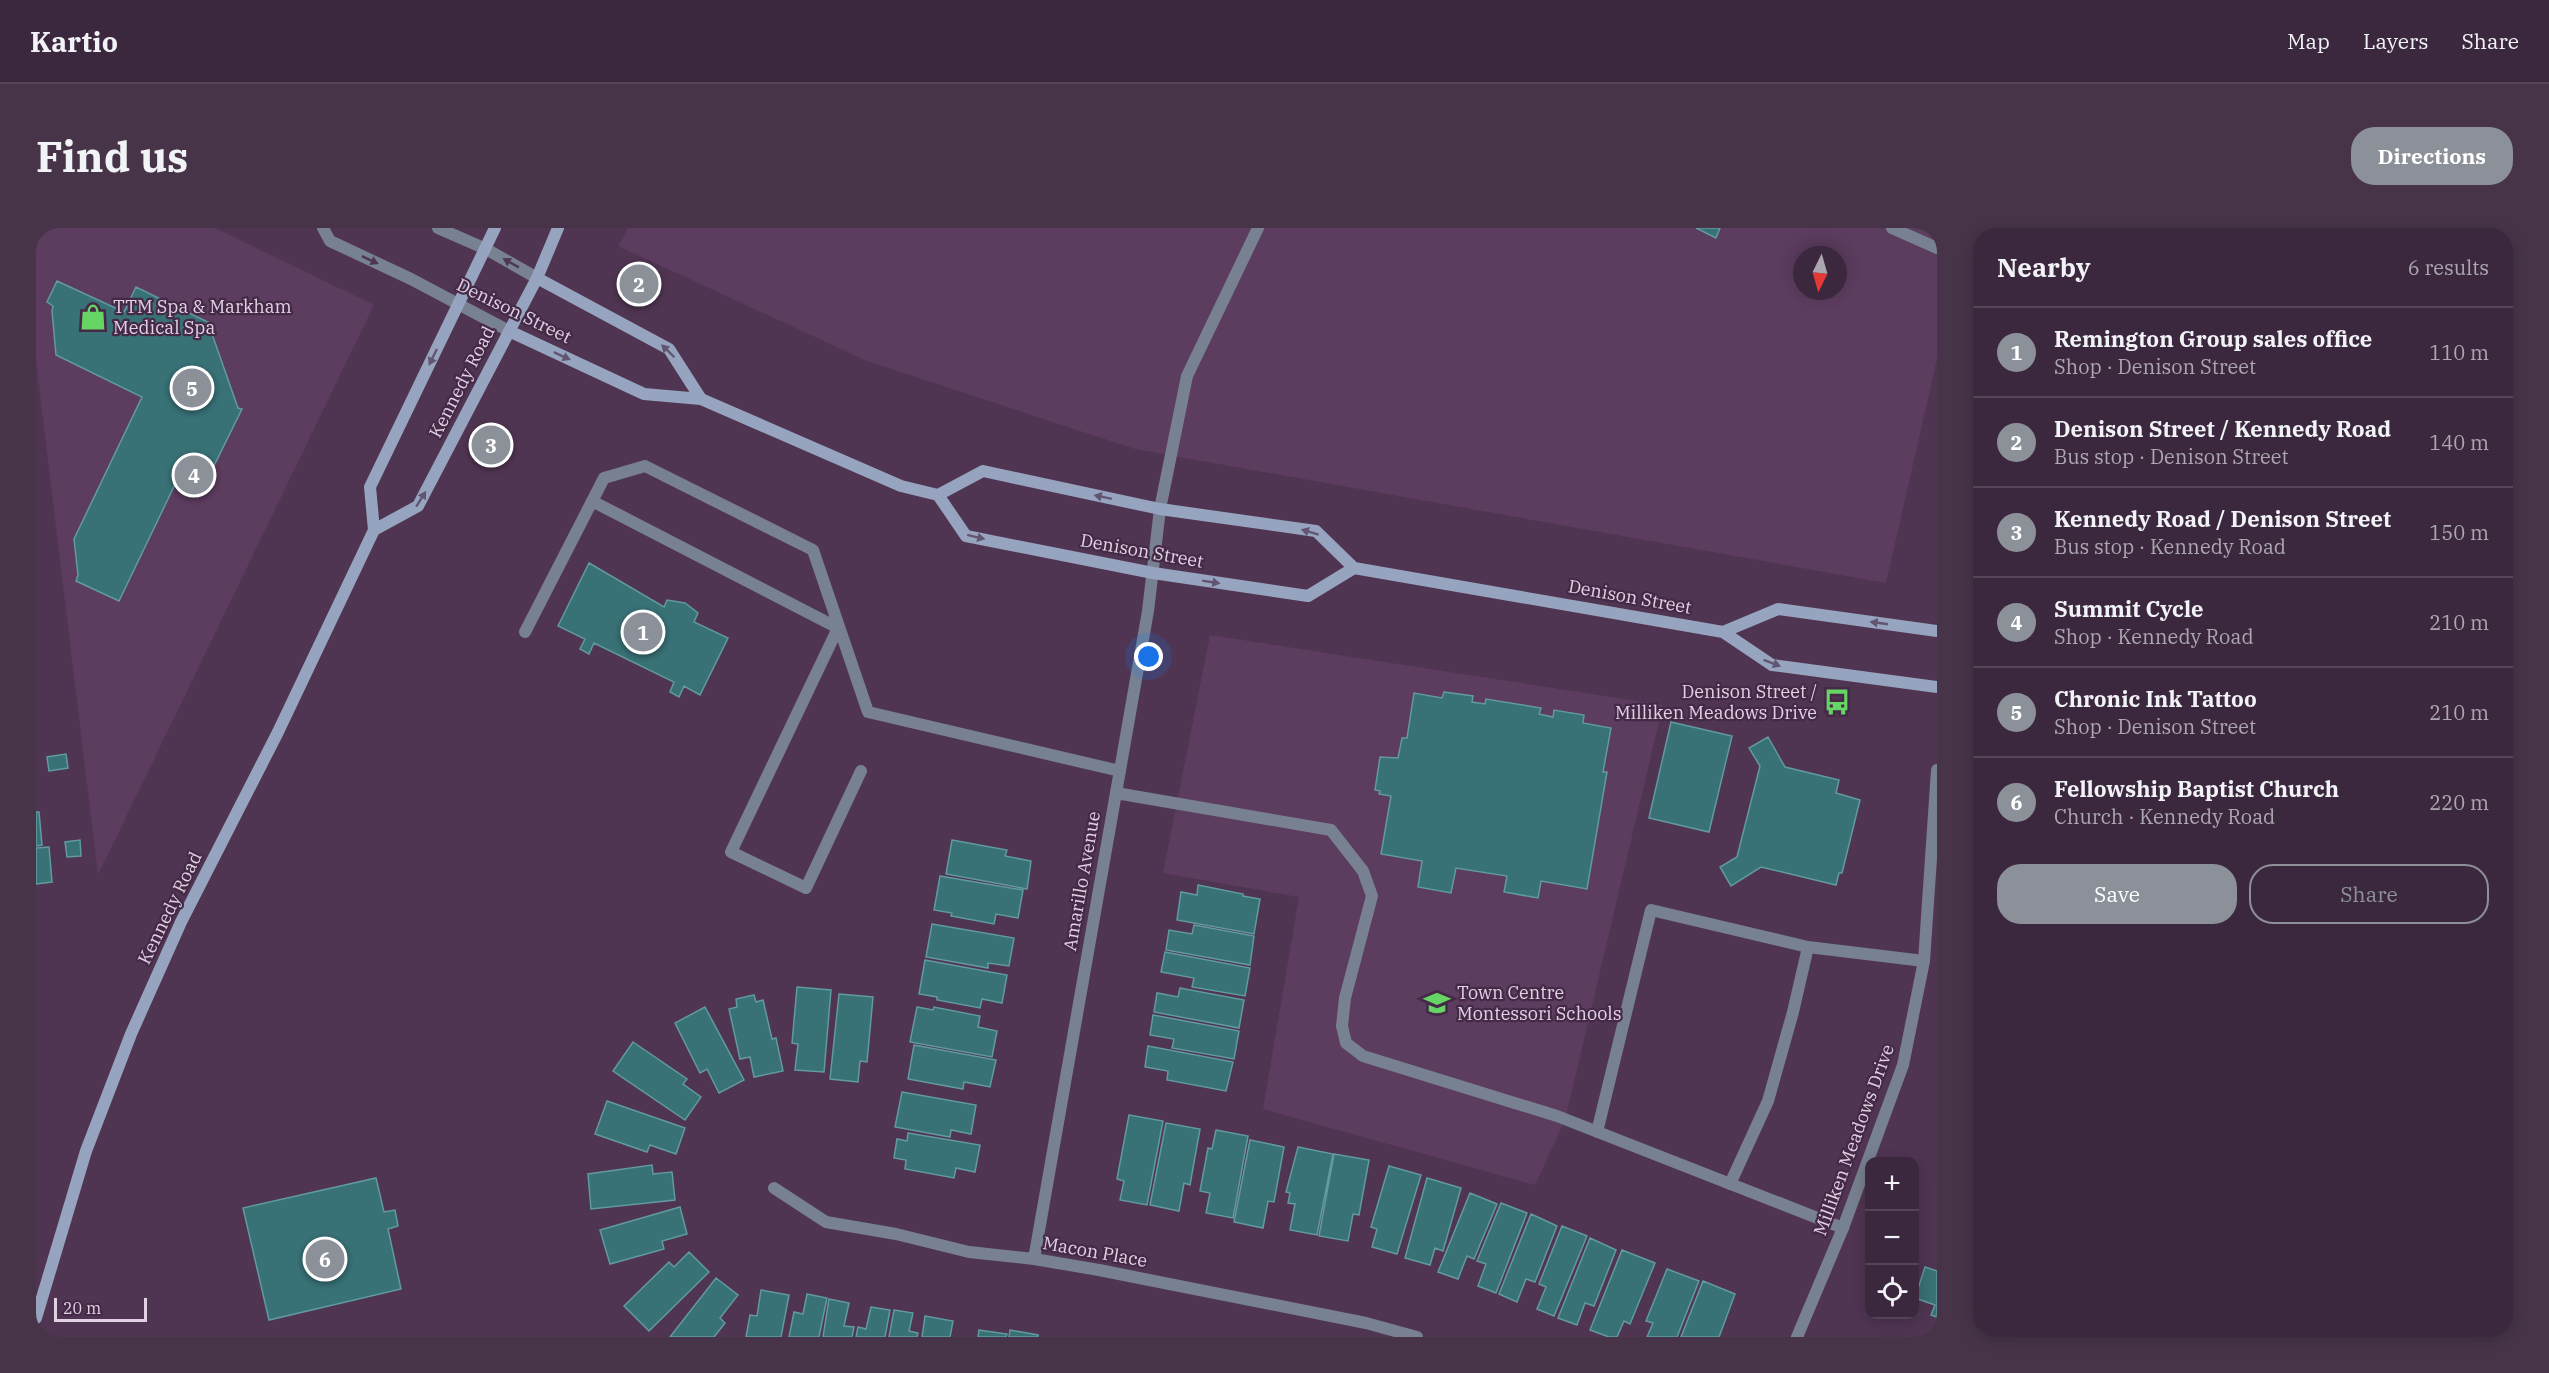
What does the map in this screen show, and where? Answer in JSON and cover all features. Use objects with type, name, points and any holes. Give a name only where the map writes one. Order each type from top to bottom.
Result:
[{"type":"main road","name":"Kennedy Road","points":[[36,1318],[86,1151],[131,1034],[181,922],[278,732],[374,530],[370,487],[495,228]]},
{"type":"main road","name":"Kennedy Road","points":[[374,530],[418,506],[537,278],[558,228]]},
{"type":"main road","name":"Denison Street","points":[[537,278],[669,349],[701,399]]},
{"type":"main road","name":"Denison Street","points":[[509,331],[644,394],[701,399],[901,486],[938,495],[966,536],[1153,573],[1308,597],[1354,568],[1724,632],[1772,665],[1937,687]]},
{"type":"main road","points":[[938,495],[983,471],[1160,509],[1316,531],[1354,568]]},
{"type":"main road","points":[[1724,632],[1778,609],[1937,631]]},
{"type":"street","name":"Denison Street","points":[[324,228],[330,241],[509,331]]},
{"type":"street","name":"Denison Street","points":[[438,228],[486,249],[537,278]]},
{"type":"street","name":"Amarillo Avenue","points":[[1034,1259],[1120,771],[1153,573],[1160,509],[1187,376],[1258,228]]},
{"type":"street","points":[[1892,228],[1937,248]]},
{"type":"street","points":[[525,632],[604,478],[645,466],[813,550],[868,712],[1120,771]]},
{"type":"street","points":[[592,501],[838,628]]},
{"type":"street","points":[[838,628],[731,852],[806,888],[861,771]]},
{"type":"street","name":"Milliken Meadows Drive","points":[[1797,1337],[1843,1228],[1903,1065],[1924,961],[1937,770]]},
{"type":"street","points":[[1116,793],[1331,830],[1363,871],[1372,896],[1345,998],[1342,1026],[1346,1043],[1363,1056],[1557,1116],[1843,1228]]},
{"type":"street","points":[[1597,1132],[1651,910],[1808,946],[1924,961]]},
{"type":"street","points":[[1730,1184],[1768,1101],[1793,1012],[1808,946]]},
{"type":"street","name":"Macon Place","points":[[774,1188],[826,1222],[896,1234],[969,1252],[1034,1259],[1366,1323],[1417,1337]]},
{"type":"shaded area","points":[[36,228],[215,228],[374,305],[98,875],[36,361]]},
{"type":"shaded area","points":[[628,228],[1937,228],[1937,359],[1886,583],[1135,449],[867,361],[618,246]]},
{"type":"shaded area","name":"Town Centre Montessori Schools","points":[[1210,635],[1663,705],[1565,1120],[1535,1185],[1263,1109],[1299,897],[1163,873]]},
{"type":"building","points":[[1696,228],[1720,228],[1716,238]]},
{"type":"building","points":[[57,281],[124,312],[136,287],[214,325],[211,331],[238,408],[242,409],[205,484],[181,472],[119,601],[76,581],[78,575],[74,539],[142,397],[56,355],[53,306],[47,302]]},
{"type":"building","points":[[589,563],[664,607],[667,600],[685,603],[698,613],[694,622],[728,638],[700,695],[684,686],[679,697],[670,692],[674,682],[594,643],[589,654],[580,649],[585,639],[558,626]]},
{"type":"building","points":[[1444,692],[1473,696],[1472,702],[1485,704],[1486,699],[1541,708],[1539,714],[1553,717],[1554,710],[1584,715],[1583,723],[1611,728],[1603,772],[1607,772],[1587,889],[1541,881],[1538,898],[1504,892],[1507,876],[1456,868],[1451,893],[1418,887],[1422,861],[1381,854],[1391,796],[1379,794],[1380,791],[1375,790],[1380,757],[1398,758],[1402,738],[1407,738],[1414,693],[1442,698]]},
{"type":"building","points":[[1671,722],[1732,736],[1709,832],[1649,818]]},
{"type":"building","points":[[1768,737],[1785,767],[1839,780],[1836,793],[1860,800],[1842,873],[1839,873],[1836,885],[1761,867],[1731,886],[1720,867],[1737,857],[1760,766],[1749,748]]},
{"type":"building","points":[[66,754],[68,768],[49,771],[47,757]]},
{"type":"building","points":[[36,812],[39,812],[42,845],[36,846]]},
{"type":"building","points":[[80,840],[81,856],[67,857],[65,842]]},
{"type":"building","points":[[952,840],[1007,850],[1005,856],[1031,861],[1027,889],[946,874]]},
{"type":"building","points":[[49,847],[52,882],[36,884],[36,848]]},
{"type":"building","points":[[940,876],[1023,890],[1018,918],[996,914],[994,924],[951,916],[952,913],[934,910]]},
{"type":"building","points":[[1198,885],[1260,899],[1254,934],[1177,920],[1181,892],[1197,895]]},
{"type":"building","points":[[932,924],[1014,938],[1009,966],[988,963],[988,968],[926,957]]},
{"type":"building","points":[[1194,925],[1254,936],[1250,965],[1166,950],[1169,930],[1192,934]]},
{"type":"building","points":[[1165,952],[1250,968],[1245,996],[1192,987],[1194,978],[1161,972]]},
{"type":"building","points":[[925,960],[1007,975],[1002,1003],[982,999],[980,1008],[937,1000],[937,997],[919,994]]},
{"type":"building","points":[[797,987],[831,990],[824,1072],[795,1070],[798,1044],[792,1043]]},
{"type":"building","points":[[1180,988],[1244,1000],[1239,1028],[1154,1012],[1157,993],[1178,997]]},
{"type":"building","points":[[839,994],[873,997],[867,1062],[860,1061],[858,1082],[830,1079]]},
{"type":"building","points":[[754,995],[756,1002],[763,1000],[772,1039],[776,1038],[783,1071],[754,1077],[750,1057],[740,1059],[729,1009],[737,1007],[736,999]]},
{"type":"building","points":[[705,1007],[744,1080],[719,1093],[707,1069],[700,1073],[675,1023]]},
{"type":"building","points":[[917,1007],[933,1010],[934,1007],[980,1016],[978,1027],[997,1031],[992,1057],[910,1042]]},
{"type":"building","points":[[1153,1015],[1239,1031],[1234,1059],[1172,1048],[1174,1039],[1150,1035]]},
{"type":"building","points":[[633,1042],[687,1079],[683,1084],[701,1097],[685,1120],[613,1071]]},
{"type":"building","points":[[914,1045],[996,1060],[990,1087],[964,1082],[963,1089],[908,1079]]},
{"type":"building","points":[[1148,1046],[1233,1062],[1226,1091],[1167,1080],[1168,1071],[1145,1067]]},
{"type":"building","points":[[902,1092],[976,1105],[971,1134],[951,1130],[950,1137],[895,1127]]},
{"type":"building","points":[[607,1101],[685,1128],[676,1154],[650,1145],[647,1152],[595,1134]]},
{"type":"building","points":[[1129,1115],[1163,1121],[1147,1205],[1120,1200],[1124,1181],[1117,1179]]},
{"type":"building","points":[[1166,1123],[1200,1129],[1190,1185],[1184,1183],[1179,1211],[1150,1205]]},
{"type":"building","points":[[1216,1130],[1248,1136],[1233,1218],[1206,1213],[1210,1193],[1200,1191],[1208,1148],[1212,1149]]},
{"type":"building","points":[[908,1133],[980,1145],[975,1172],[956,1168],[954,1178],[905,1169],[906,1160],[894,1158],[897,1139],[907,1141]]},
{"type":"building","points":[[1250,1140],[1284,1147],[1274,1202],[1268,1201],[1263,1228],[1234,1222]]},
{"type":"building","points":[[1298,1147],[1333,1154],[1317,1235],[1290,1230],[1295,1204],[1288,1203],[1290,1193],[1286,1192]]},
{"type":"building","points":[[1334,1154],[1369,1160],[1359,1215],[1353,1214],[1348,1241],[1319,1236]]},
{"type":"building","points":[[652,1165],[653,1174],[672,1172],[675,1200],[591,1209],[588,1174]]},
{"type":"building","points":[[1389,1166],[1421,1175],[1397,1254],[1372,1247],[1377,1229],[1371,1227]]},
{"type":"building","points":[[376,1178],[384,1212],[395,1210],[398,1226],[388,1229],[401,1289],[269,1320],[243,1208]]},
{"type":"building","points":[[1427,1178],[1461,1188],[1443,1251],[1435,1248],[1430,1265],[1405,1258]]},
{"type":"building","points":[[1470,1193],[1497,1204],[1474,1259],[1467,1256],[1458,1279],[1438,1272]]},
{"type":"building","points":[[1501,1203],[1527,1213],[1496,1293],[1478,1286],[1486,1264],[1477,1261]]},
{"type":"building","points":[[680,1207],[687,1234],[662,1241],[664,1249],[610,1264],[600,1230]]},
{"type":"building","points":[[1531,1214],[1557,1226],[1535,1282],[1526,1279],[1517,1302],[1499,1294]]},
{"type":"building","points":[[1562,1226],[1587,1236],[1554,1316],[1537,1309],[1546,1287],[1539,1284]]},
{"type":"building","points":[[1590,1238],[1616,1250],[1594,1306],[1585,1303],[1577,1325],[1558,1318]]},
{"type":"building","points":[[1622,1250],[1655,1263],[1630,1324],[1624,1321],[1617,1337],[1609,1337],[1590,1330]]},
{"type":"building","points":[[689,1252],[709,1272],[649,1331],[624,1306],[669,1262],[674,1267]]},
{"type":"building","points":[[1925,1267],[1937,1271],[1937,1317],[1931,1315],[1935,1305],[1919,1299],[1919,1286]]},
{"type":"building","points":[[1667,1269],[1699,1281],[1677,1337],[1647,1337],[1653,1323],[1646,1321]]},
{"type":"building","points":[[716,1278],[738,1295],[720,1318],[725,1323],[714,1337],[670,1337]]},
{"type":"building","points":[[1703,1281],[1735,1294],[1719,1337],[1681,1337]]},
{"type":"building","points":[[761,1290],[789,1295],[781,1337],[746,1337],[750,1315],[757,1316]]},
{"type":"building","points":[[807,1294],[827,1298],[819,1337],[789,1337],[794,1312],[803,1314]]},
{"type":"building","points":[[829,1299],[849,1303],[844,1326],[854,1327],[852,1337],[823,1337]]},
{"type":"building","points":[[871,1307],[890,1310],[885,1337],[856,1337],[858,1327],[866,1329]]},
{"type":"building","points":[[894,1310],[913,1313],[909,1331],[918,1333],[917,1337],[889,1337]]},
{"type":"building","points":[[925,1316],[953,1321],[950,1337],[922,1337]]},
{"type":"building","points":[[979,1330],[1007,1334],[1006,1337],[978,1337]]},
{"type":"building","points":[[1010,1330],[1038,1335],[1038,1337],[1009,1337]]},
{"type":"place","name":"Denison Street / Kennedy Road","points":[[639,284]]},
{"type":"place","name":"TTM Spa & Markham Medical Spa","points":[[93,317]]},
{"type":"place","name":"Chronic Ink Tattoo","points":[[192,388]]},
{"type":"place","name":"Kennedy Road / Denison Street","points":[[491,445]]},
{"type":"place","name":"Summit Cycle","points":[[194,475]]},
{"type":"place","name":"Remington Group sales office","points":[[643,632]]},
{"type":"place","name":"Denison Street / Milliken Meadows Drive","points":[[1837,702]]},
{"type":"place","name":"Town Centre Montessori Schools","points":[[1437,1003]]},
{"type":"place","name":"Fellowship Baptist Church","points":[[325,1259]]}]
